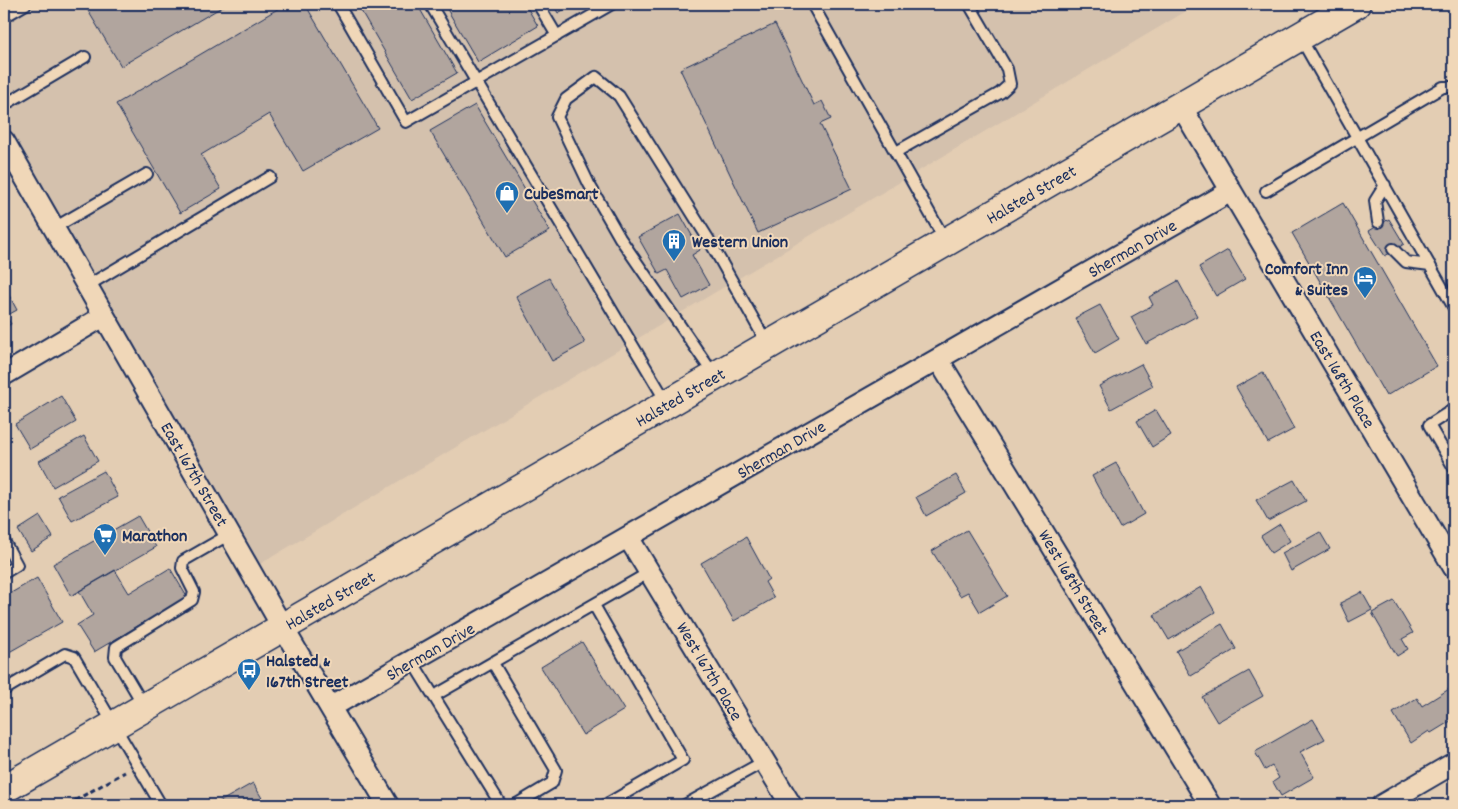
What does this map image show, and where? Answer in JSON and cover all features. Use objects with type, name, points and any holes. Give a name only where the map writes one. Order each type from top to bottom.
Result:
[{"type":"main road","name":"Halsted Street","points":[[4,789],[1356,4]]},
{"type":"street","name":"East 168th Place","points":[[1181,106],[1454,568]]},
{"type":"street","name":"East 167th Street","points":[[4,141],[283,628],[388,805]]},
{"type":"street","name":"Sherman Drive","points":[[331,707],[1231,191]]},
{"type":"street","points":[[4,374],[104,316]]},
{"type":"street","name":"West 168th Street","points":[[938,359],[1210,805]]},
{"type":"street","name":"West 167th Place","points":[[628,537],[791,805]]},
{"type":"street","points":[[1382,805],[1454,764]]},
{"type":"lane","points":[[4,17],[26,4]]},
{"type":"lane","points":[[338,4],[406,122],[612,4]]},
{"type":"lane","points":[[430,4],[667,404]]},
{"type":"lane","points":[[538,4],[557,36]]},
{"type":"lane","points":[[812,4],[946,242]]},
{"type":"lane","points":[[896,152],[1000,93],[1010,84],[1006,69],[969,4]]},
{"type":"lane","points":[[1300,36],[1454,308]]},
{"type":"lane","points":[[4,105],[85,57]]},
{"type":"lane","points":[[715,377],[620,238],[589,184],[557,117],[566,99],[596,77],[619,96],[709,240],[768,346]]},
{"type":"lane","points":[[1266,191],[1443,88],[1454,87]]},
{"type":"lane","points":[[54,228],[147,174]]},
{"type":"lane","points":[[87,286],[270,177]]},
{"type":"lane","points":[[1378,222],[1375,201],[1385,185]]},
{"type":"lane","points":[[1393,249],[1406,262],[1430,265]]},
{"type":"lane","points":[[1454,409],[1429,425],[1454,468]]},
{"type":"lane","points":[[145,707],[115,657],[116,647],[192,600],[194,592],[182,568],[183,561],[230,534]]},
{"type":"lane","points":[[4,541],[17,564],[4,572]]},
{"type":"lane","points":[[434,696],[650,572]]},
{"type":"lane","points":[[594,605],[683,760],[605,805]]},
{"type":"lane","points":[[4,690],[65,654],[74,657],[161,805]]},
{"type":"lane","points":[[412,660],[501,805]]},
{"type":"lane","points":[[493,662],[556,770],[552,783],[515,805]]},
{"type":"lane","points":[[685,805],[765,761]]},
{"type":"path","points":[[66,805],[125,772]]},
{"type":"shaded area","points":[[4,4],[1198,4],[250,570],[4,141]]},
{"type":"building","points":[[84,4],[227,4],[121,66]]},
{"type":"building","points":[[286,4],[305,4],[378,128],[303,171],[269,114],[201,155],[221,189],[180,213],[116,104]]},
{"type":"building","points":[[357,4],[417,4],[457,73],[412,99]]},
{"type":"building","points":[[444,4],[525,4],[538,26],[478,62]]},
{"type":"building","points":[[553,4],[574,4],[558,13]]},
{"type":"building","points":[[775,24],[814,105],[822,101],[831,119],[820,124],[852,189],[758,233],[680,69]]},
{"type":"building","points":[[475,105],[550,231],[505,257],[430,131]]},
{"type":"building","name":"Comfort Inn & Suites","points":[[1343,203],[1437,366],[1386,396],[1292,233]]},
{"type":"building","name":"Western Union","points":[[680,214],[700,250],[692,255],[709,285],[683,299],[667,270],[659,274],[638,237]]},
{"type":"building","points":[[1389,219],[1404,244],[1385,256],[1369,231]]},
{"type":"building","points":[[1228,250],[1245,279],[1216,296],[1199,267]]},
{"type":"building","points":[[549,278],[585,343],[552,361],[516,296]]},
{"type":"building","points":[[1178,281],[1197,316],[1146,344],[1131,317],[1153,305],[1149,297]]},
{"type":"building","points":[[4,286],[17,310],[6,316],[11,324],[4,328]]},
{"type":"building","points":[[1100,305],[1119,339],[1095,353],[1075,318]]},
{"type":"building","points":[[1141,364],[1153,386],[1111,409],[1099,386]]},
{"type":"building","points":[[1263,372],[1294,429],[1268,443],[1236,387]]},
{"type":"building","points":[[61,396],[76,422],[30,449],[15,424]]},
{"type":"building","points":[[1156,410],[1171,435],[1152,447],[1137,421]]},
{"type":"building","points":[[84,436],[98,461],[53,487],[39,461]]},
{"type":"building","points":[[1116,463],[1144,514],[1120,528],[1092,476]]},
{"type":"building","points":[[104,471],[118,497],[72,521],[58,496]]},
{"type":"building","points":[[956,475],[966,493],[926,516],[916,497]]},
{"type":"building","points":[[1294,480],[1306,501],[1268,521],[1256,500]]},
{"type":"building","points":[[40,516],[53,537],[31,551],[18,530]]},
{"type":"building","name":"Marathon","points":[[138,516],[156,547],[71,596],[53,564]]},
{"type":"building","points":[[1280,524],[1290,541],[1271,553],[1261,536]]},
{"type":"building","points":[[967,530],[1007,596],[980,612],[968,592],[960,596],[932,551]]},
{"type":"building","points":[[1320,532],[1330,549],[1291,571],[1282,553]]},
{"type":"building","points":[[746,537],[769,579],[765,582],[774,598],[734,621],[701,563]]},
{"type":"building","name":"Marathon","points":[[170,568],[187,597],[94,652],[77,625],[93,615],[79,591],[115,570],[129,593]]},
{"type":"building","points":[[37,578],[62,622],[4,655],[4,597]]},
{"type":"building","points":[[1201,587],[1215,612],[1169,640],[1154,615]]},
{"type":"building","points":[[1362,592],[1372,610],[1349,622],[1340,603]]},
{"type":"building","points":[[1394,601],[1413,633],[1402,639],[1408,649],[1397,656],[1372,613]]},
{"type":"building","points":[[1222,624],[1236,649],[1191,676],[1176,651]]},
{"type":"building","points":[[582,642],[624,710],[583,735],[541,667]]},
{"type":"building","points":[[1249,671],[1263,696],[1217,722],[1202,697]]},
{"type":"building","points":[[1454,686],[1454,719],[1431,733],[1429,731],[1411,743],[1393,713],[1417,698],[1422,706]]},
{"type":"building","points":[[1313,719],[1325,739],[1300,752],[1314,777],[1281,796],[1273,782],[1279,778],[1272,766],[1265,770],[1255,752]]},
{"type":"building","points":[[253,783],[266,805],[214,805]]},
{"type":"place","name":"CubeSmart","points":[[507,214]]},
{"type":"place","name":"Western Union","points":[[674,262]]},
{"type":"place","name":"Comfort Inn & Suites","points":[[1365,299]]},
{"type":"place","name":"Marathon","points":[[105,556]]},
{"type":"place","name":"Halsted & 167th Street","points":[[249,691]]}]
